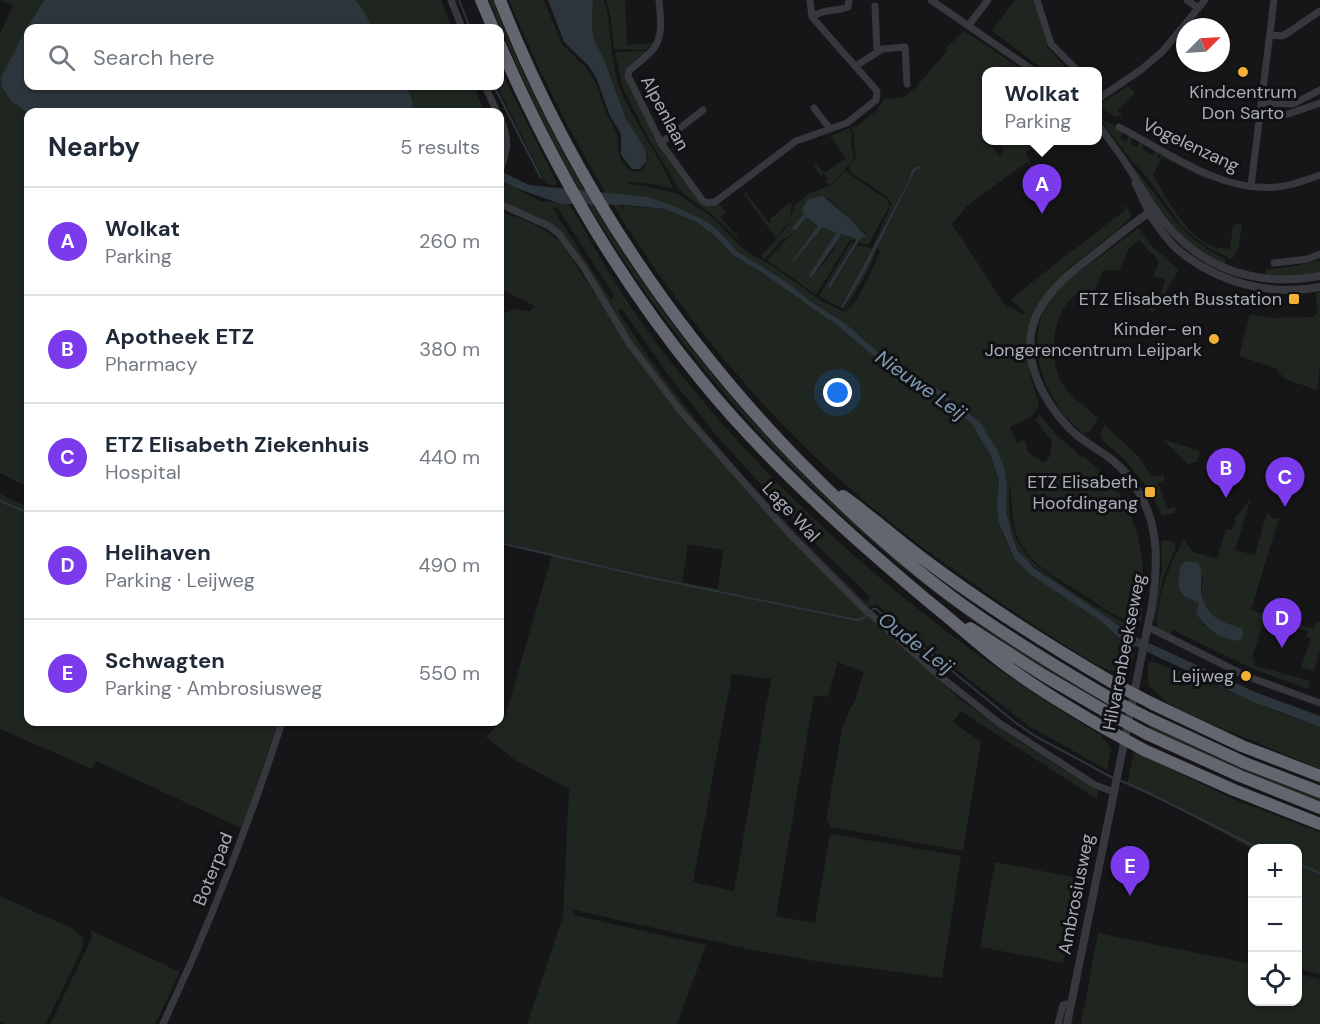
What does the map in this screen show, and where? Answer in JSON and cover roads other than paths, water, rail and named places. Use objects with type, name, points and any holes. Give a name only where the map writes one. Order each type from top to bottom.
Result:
[{"type":"highway","points":[[481,0],[491,24]]},
{"type":"highway","points":[[500,0],[534,81],[589,186],[604,213],[655,290],[717,372],[760,420],[862,524],[951,597],[1058,668],[1150,719],[1245,763],[1320,792]]},
{"type":"highway","points":[[504,54],[540,131],[569,185],[641,301],[701,381],[827,514],[885,566],[1011,670],[1061,703],[1144,750],[1234,790],[1320,824]]},
{"type":"highway","points":[[807,469],[904,544],[1053,648],[1153,704],[1242,746],[1320,776]]},
{"type":"highway","points":[[929,601],[1043,675],[1147,734],[1240,776],[1320,808]]},
{"type":"street","points":[[451,0],[460,24]]},
{"type":"street","name":"Alpenlaan","points":[[659,0],[661,27],[658,41],[654,49],[629,71],[628,76],[660,143],[703,201],[708,203],[715,202],[796,141],[847,123],[876,100],[877,91],[812,17]]},
{"type":"street","points":[[810,0],[812,17],[825,10],[845,9],[848,7],[849,0]]},
{"type":"street","points":[[931,0],[1027,67]]},
{"type":"street","points":[[968,26],[988,0]]},
{"type":"street","points":[[1036,0],[1051,44],[1073,67]]},
{"type":"street","points":[[1187,0],[1198,9]]},
{"type":"street","points":[[1102,95],[1162,52],[1204,0]]},
{"type":"street","points":[[1251,186],[1274,0]]},
{"type":"street","points":[[875,6],[878,51]]},
{"type":"street","points":[[1270,35],[1286,34],[1320,11]]},
{"type":"street","points":[[856,66],[878,51],[905,47],[907,84]]},
{"type":"street","points":[[487,90],[495,108]]},
{"type":"street","points":[[1261,103],[1293,104],[1320,90]]},
{"type":"street","points":[[1260,116],[1285,115],[1320,103]]},
{"type":"street","points":[[814,108],[830,129]]},
{"type":"street","points":[[660,143],[703,110]]},
{"type":"street","name":"Vogelenzang","points":[[1119,127],[1208,174],[1228,182],[1276,187],[1320,175]]},
{"type":"street","points":[[504,128],[508,146],[504,158]]},
{"type":"street","points":[[1102,130],[1123,159],[1149,213],[1176,248],[1194,261],[1225,278],[1252,286],[1285,291],[1320,287]]},
{"type":"street","name":"Lage Wal","points":[[504,206],[549,226],[560,234],[584,268],[629,343],[679,409],[788,531],[865,609],[954,688],[999,723],[1095,785],[1115,788]]},
{"type":"street","points":[[1149,213],[1177,238],[1226,270],[1284,280],[1320,276]]},
{"type":"street","name":"Hilvarenbeekseweg","points":[[1115,788],[1156,579],[1156,544],[1152,522],[1130,478],[1114,461],[1072,432],[1049,405],[1035,376],[1030,341],[1033,322],[1053,290],[1070,273],[1149,213]]},
{"type":"street","points":[[1274,264],[1308,259],[1320,254]]},
{"type":"street","points":[[1147,630],[1246,676],[1320,703]]},
{"type":"street","name":"Boterpad","points":[[163,1024],[230,871],[281,726]]},
{"type":"street","name":"Ambrosiusweg","points":[[1067,1024],[1115,788]]},
{"type":"street","name":"Ambrosiusweg","points":[[1058,1024],[1063,1005],[1071,1003]]},
{"type":"waterway","points":[[459,0],[468,24]]},
{"type":"waterway","points":[[496,90],[541,178]]},
{"type":"waterway","name":"Oude Leij","points":[[0,501],[24,511]]},
{"type":"waterway","name":"Oude Leij","points":[[504,544],[647,577],[857,620],[876,609],[1016,723],[1035,736],[1113,778]]},
{"type":"waterway","name":"Oude Leij","points":[[1119,780],[1250,844]]},
{"type":"waterway","name":"Oude Leij","points":[[1302,866],[1320,873]]},
{"type":"place","name":"Kindcentrum Don Sarto","points":[[1243,72]]},
{"type":"place","name":"Wolkat","points":[[1042,214]]},
{"type":"place","name":"ETZ Elisabeth Busstation","points":[[1294,299]]},
{"type":"place","name":"Kinder- en Jongerencentrum Leijpark","points":[[1214,339]]},
{"type":"place","name":"ETZ Elisabeth Hoofdingang","points":[[1150,492]]},
{"type":"place","name":"Apotheek ETZ","points":[[1226,498]]},
{"type":"place","name":"ETZ Elisabeth Ziekenhuis","points":[[1285,507]]},
{"type":"place","name":"Helihaven","points":[[1282,648]]},
{"type":"place","name":"Leijweg","points":[[1246,676]]},
{"type":"place","name":"Schwagten","points":[[1130,896]]},
{"type":"water label","name":"Nieuwe Leij","points":[[921,385]]}]
